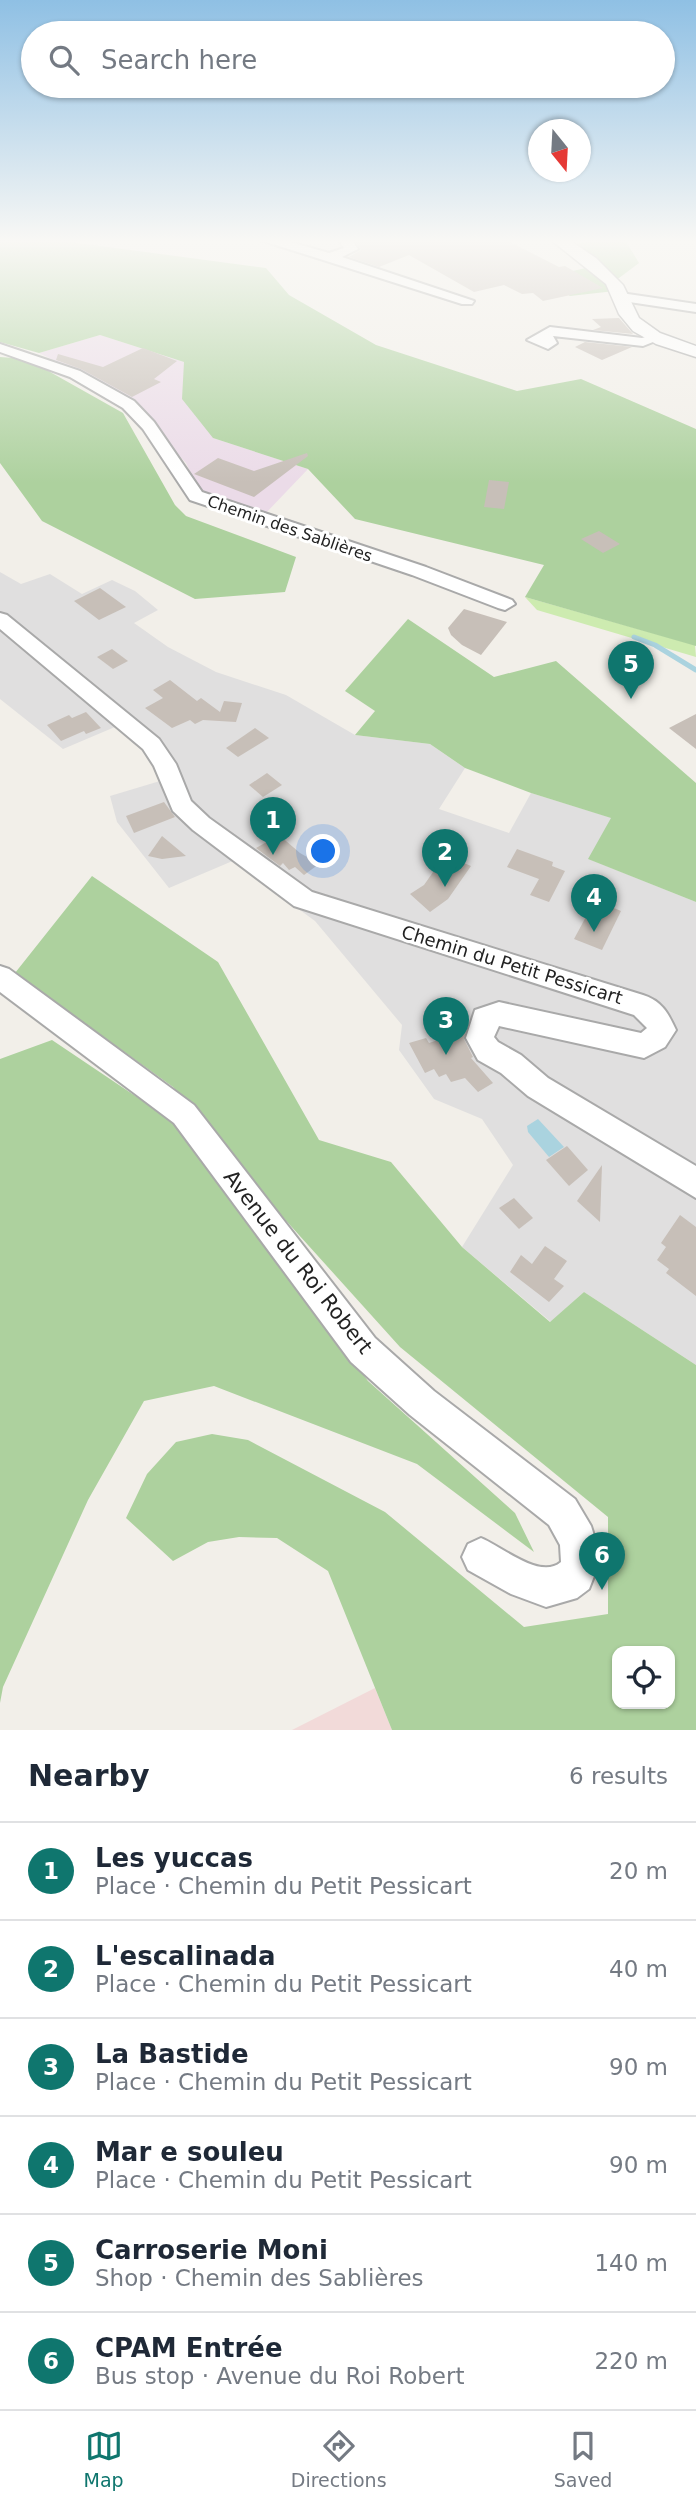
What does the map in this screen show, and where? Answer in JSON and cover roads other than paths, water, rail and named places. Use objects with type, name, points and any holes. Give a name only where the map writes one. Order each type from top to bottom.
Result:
[{"type":"street","points":[[631,321],[656,338],[696,352]]},
{"type":"street","points":[[534,340],[548,345],[550,343],[543,337],[550,331],[643,342],[656,338]]},
{"type":"street","name":"Chemin des Sablières","points":[[0,348],[37,357],[108,391],[139,414],[196,496],[505,604]]},
{"type":"street","name":"Chemin du Petit Pessicart","points":[[0,619],[151,744],[165,764],[181,805],[201,824],[303,899],[643,1006],[655,1016],[662,1030],[644,1046],[499,1014],[485,1018],[480,1038],[488,1051],[511,1064],[538,1087],[696,1182]]},
{"type":"street","name":"Avenue du Roi Robert","points":[[0,977],[184,1114],[363,1350],[422,1403],[562,1512],[577,1536],[583,1553],[579,1571],[564,1584],[543,1589],[481,1557]]},
{"type":"water","points":[[538,1119],[564,1147],[549,1157],[528,1132],[527,1126]]},
{"type":"waterway","points":[[634,637],[655,645],[696,670]]},
{"type":"place","name":"Carroserie Moni","points":[[631,699]]},
{"type":"place","name":"Les yuccas","points":[[273,855]]},
{"type":"place","name":"L'escalinada","points":[[445,887]]},
{"type":"place","name":"Mar e souleu","points":[[594,932]]},
{"type":"place","name":"La Bastide","points":[[446,1055]]},
{"type":"place","name":"CPAM Entrée","points":[[602,1590]]}]
